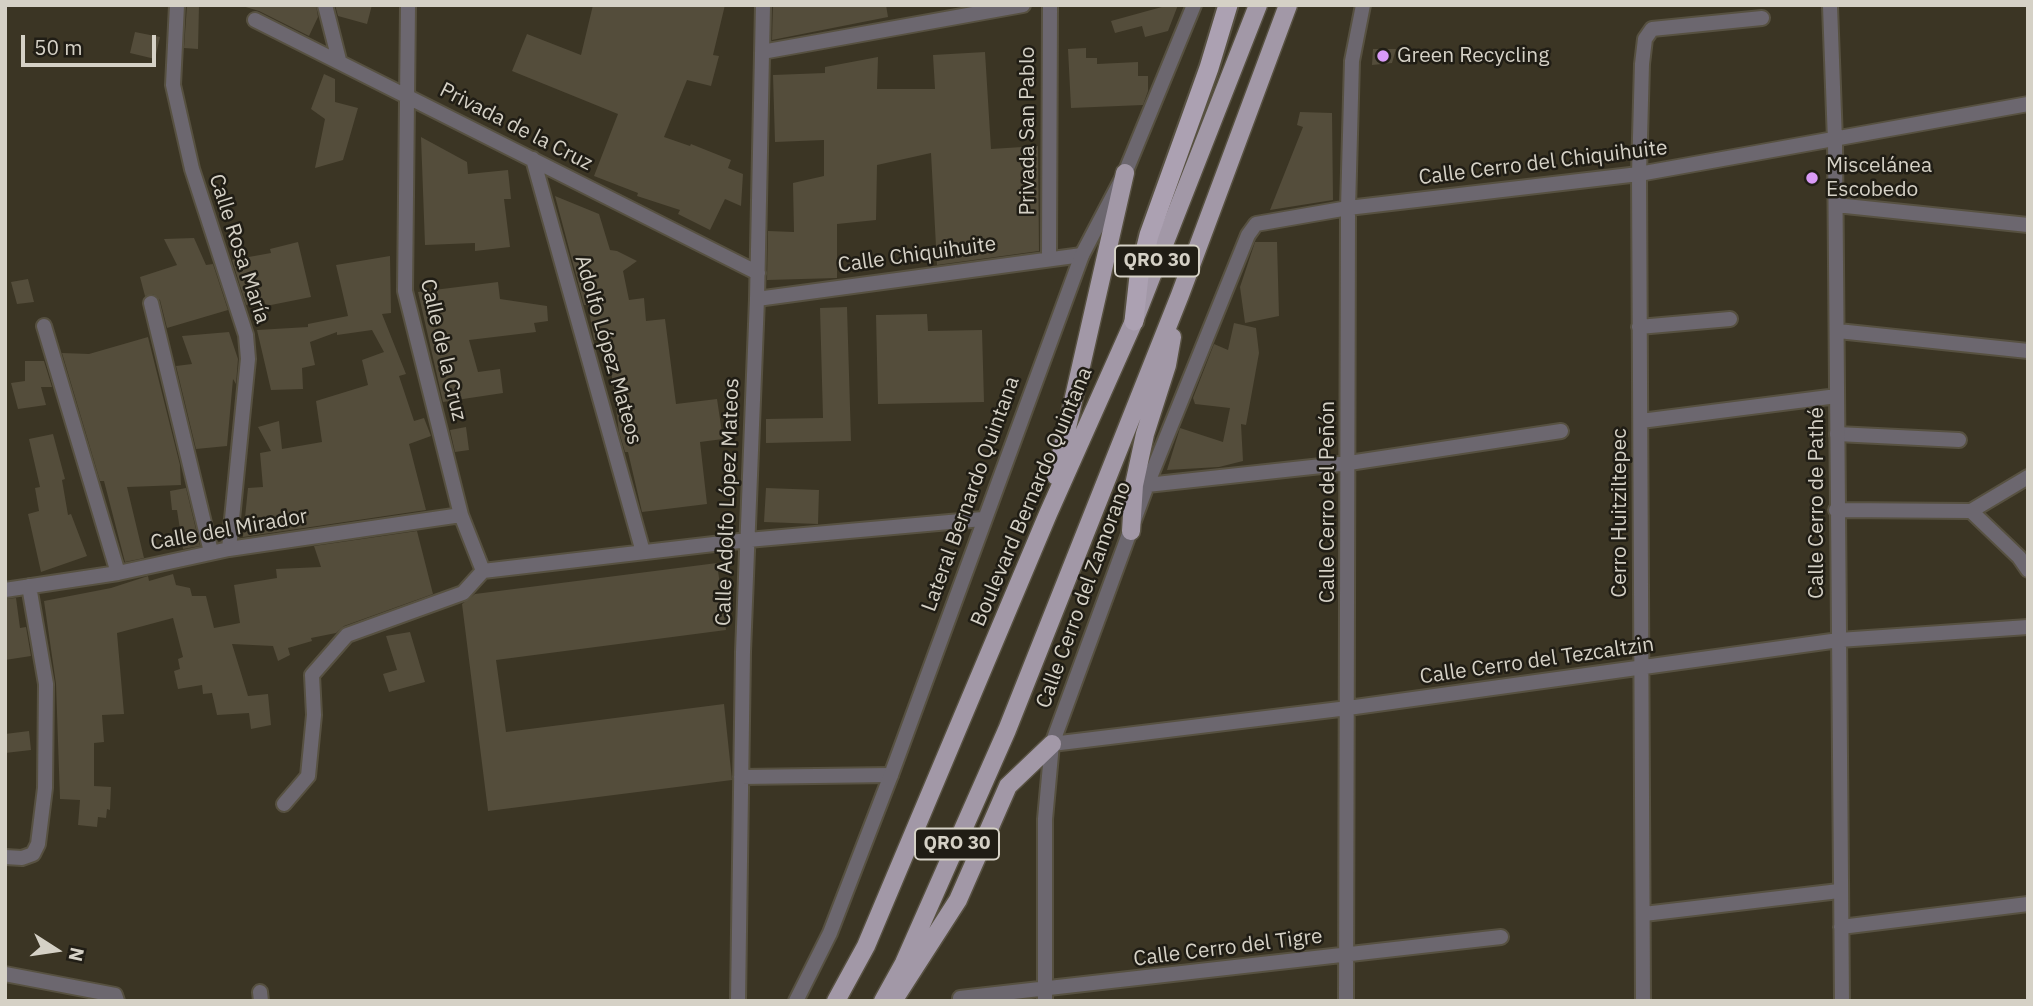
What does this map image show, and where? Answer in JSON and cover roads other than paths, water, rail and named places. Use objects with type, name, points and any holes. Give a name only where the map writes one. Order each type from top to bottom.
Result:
[{"type":"highway","points":[[1134,321],[1139,276],[1149,234],[1209,68],[1228,5]]},
{"type":"main road","name":"Boulevard Bernardo Quintana","points":[[836,1001],[866,946],[1048,514],[1134,321],[1258,5]]},
{"type":"main road","name":"QRO 30","points":[[883,1001],[904,963],[1007,730],[1180,295],[1289,5]]},
{"type":"main road","points":[[1048,514],[1125,173]]},
{"type":"main road","points":[[1131,531],[1134,485],[1145,434],[1167,365],[1180,295]]},
{"type":"main road","points":[[892,1001],[958,900],[1008,786],[1052,744]]},
{"type":"street","name":"Calle Rosa María","points":[[177,5],[173,85],[192,169],[246,335],[248,359],[229,549]]},
{"type":"street","points":[[325,5],[339,60]]},
{"type":"street","name":"Calle de la Cruz","points":[[408,5],[405,291],[461,515],[482,571]]},
{"type":"street","name":"Calle Adolfo López Mateos","points":[[738,1001],[741,777],[758,273],[763,5]]},
{"type":"street","points":[[762,51],[1023,5]]},
{"type":"street","name":"Privada San Pablo","points":[[1049,258],[1050,5]]},
{"type":"street","name":"Lateral Bernardo Quintana","points":[[796,1001],[830,933],[891,775],[1082,255],[1125,173],[1195,5]]},
{"type":"street","name":"Calle Cerro del Peñón","points":[[1346,1001],[1348,208],[1352,61],[1363,5]]},
{"type":"street","name":"Calle Cerro de Pathé","points":[[1830,6],[1838,331],[1836,510],[1842,1001]]},
{"type":"street","name":"Cerro Huitziltepec","points":[[1643,1001],[1639,174],[1645,39],[1652,29],[1762,18]]},
{"type":"street","name":"Privada de la Cruz","points":[[255,20],[758,273]]},
{"type":"street","name":"Calle Cerro del Chiquihuite","points":[[1256,223],[1348,208],[1639,174],[1835,141],[2028,104]]},
{"type":"street","name":"Adolfo López Mateos","points":[[533,159],[643,552]]},
{"type":"street","points":[[1836,205],[2028,225]]},
{"type":"street","name":"Calle Cerro del Zamorano","points":[[1045,996],[1045,819],[1052,744],[1147,485],[1248,235],[1256,223]]},
{"type":"street","name":"Calle Chiquihuite","points":[[757,299],[1082,255]]},
{"type":"street","points":[[152,303],[211,552]]},
{"type":"street","points":[[1639,327],[1730,319]]},
{"type":"street","points":[[44,326],[118,573]]},
{"type":"street","points":[[1838,331],[2028,351]]},
{"type":"street","points":[[1641,421],[1837,396]]},
{"type":"street","points":[[1147,485],[1349,463],[1561,431]]},
{"type":"street","points":[[1837,434],[1959,440]]},
{"type":"street","points":[[1836,510],[1971,510],[2028,477]]},
{"type":"street","points":[[1971,510],[2028,569]]},
{"type":"street","name":"Calle del Mirador","points":[[5,590],[118,573],[229,549],[461,515]]},
{"type":"street","points":[[284,804],[308,776],[314,715],[312,675],[347,635],[463,593],[482,571],[748,540],[983,519]]},
{"type":"street","points":[[5,857],[22,858],[33,855],[38,844],[45,788],[46,684],[29,586]]},
{"type":"street","name":"Calle Cerro del Tezcaltzin","points":[[1052,744],[1348,708],[1839,640],[2028,627]]},
{"type":"street","points":[[741,777],[891,775]]},
{"type":"street","points":[[1644,914],[1839,891]]},
{"type":"street","points":[[1841,927],[2028,904]]},
{"type":"street","name":"Calle Cerro del Tigre","points":[[960,998],[1045,996],[1501,937]]},
{"type":"street","points":[[5,974],[116,998]]},
{"type":"place","name":"Green Recycling","points":[[1383,56]]},
{"type":"place","name":"Miscelánea Escobedo","points":[[1812,178]]}]
